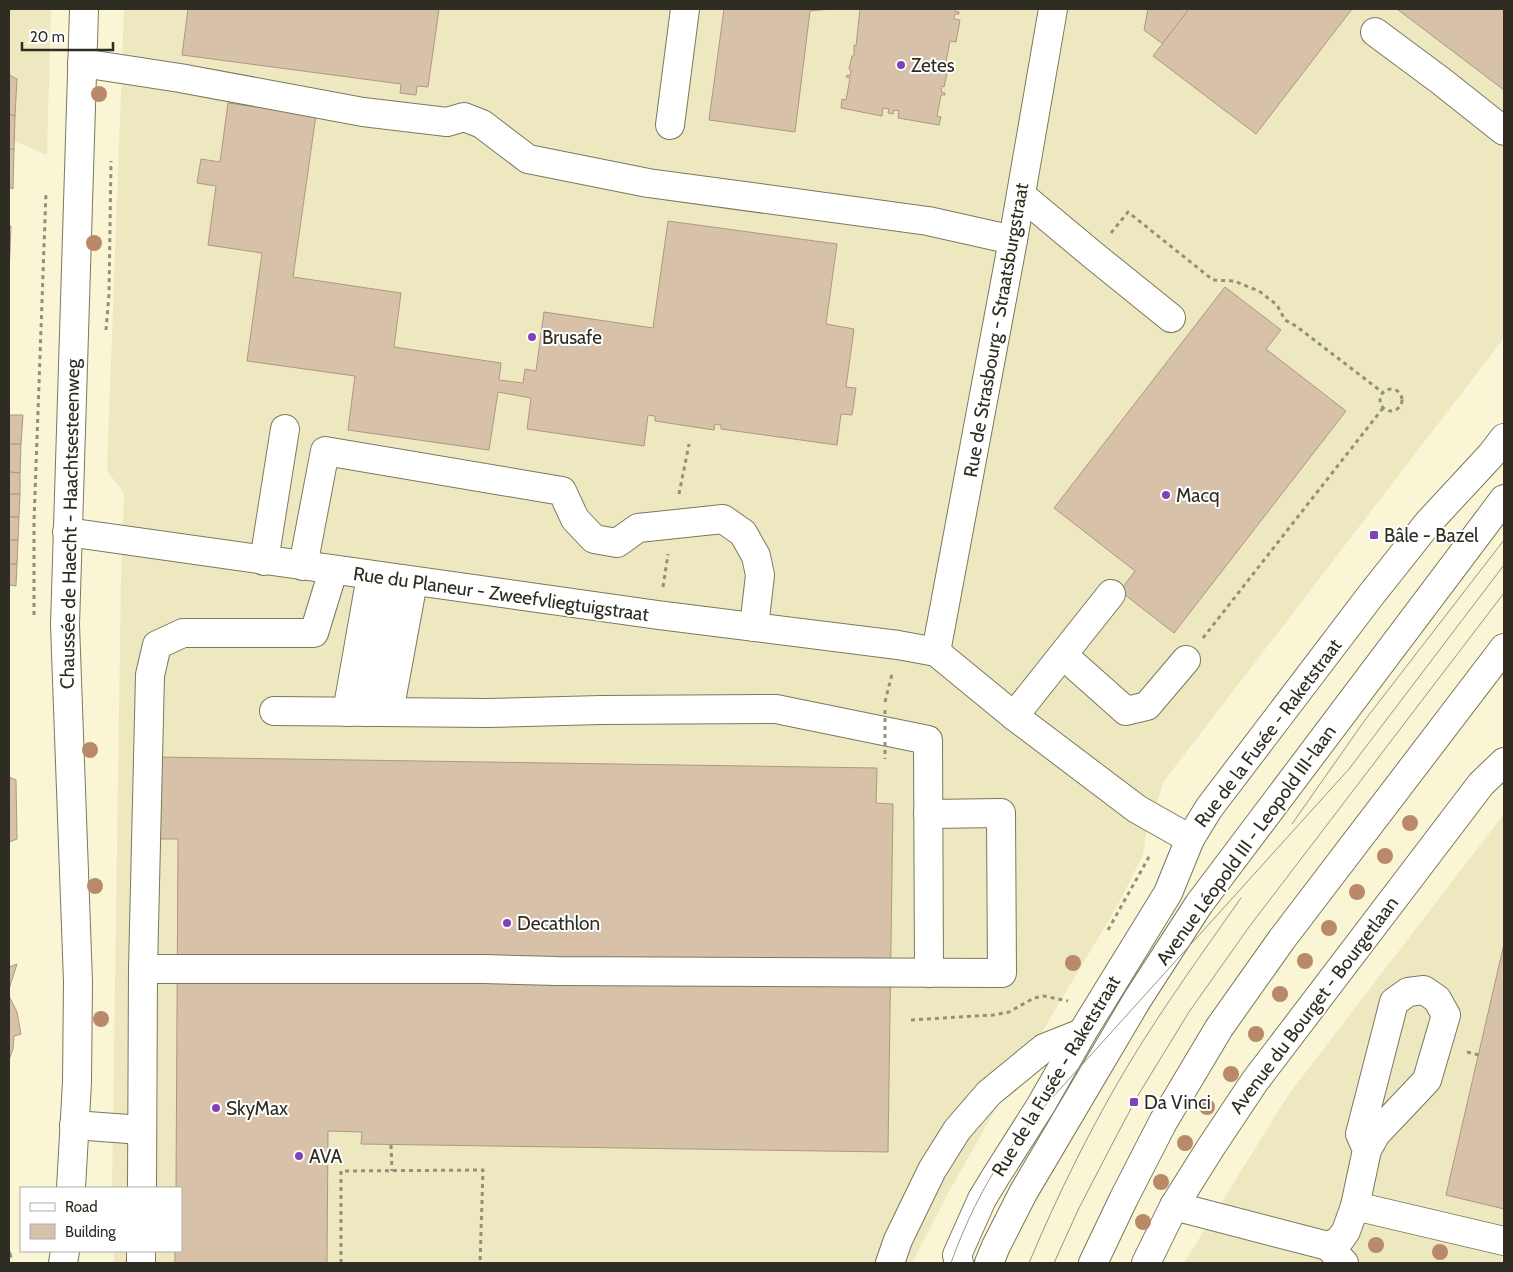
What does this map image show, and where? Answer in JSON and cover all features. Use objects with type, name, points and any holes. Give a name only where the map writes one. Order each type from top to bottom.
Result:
[{"type":"street","name":"Chaussée de Haecht - Haachtsesteenweg","points":[[70,1187],[77,1082],[78,982],[65,625],[84,9]]},
{"type":"street","points":[[670,125],[685,9]]},
{"type":"street","name":"Rue de Strasbourg - Straatsburgstraat","points":[[936,652],[1013,240],[1053,9]]},
{"type":"street","points":[[1375,32],[1504,131]]},
{"type":"street","points":[[82,63],[189,80],[364,112],[447,122],[464,117],[482,124],[528,159],[648,183],[928,221],[1013,240]]},
{"type":"street","points":[[1021,195],[1170,318]]},
{"type":"street","points":[[264,560],[285,429]]},
{"type":"street","name":"Rue de la Fusée - Raketstraat","points":[[959,1263],[957,1255],[982,1199],[1041,1105],[1082,1033],[1168,893],[1190,839],[1209,808],[1428,523],[1491,455],[1504,438]]},
{"type":"street","points":[[303,566],[325,451],[562,490],[575,519],[594,539],[617,543],[638,528],[723,519],[744,533],[756,556],[760,575],[754,627]]},
{"type":"street","name":"Avenue Léopold III - Leopold III-laan","points":[[990,1263],[1023,1193],[1137,1000],[1199,904],[1504,499]]},
{"type":"street","name":"Rue du Planeur - Zweefvliegtuigstraat","points":[[67,532],[392,579],[898,645],[936,652]]},
{"type":"street","points":[[142,1187],[143,969],[150,675],[157,645],[183,633],[314,633],[333,570]]},
{"type":"street","points":[[368,712],[392,579]]},
{"type":"street","points":[[368,712],[392,579]]},
{"type":"street","points":[[1014,716],[1111,594]]},
{"type":"street","points":[[1093,1263],[1163,1122],[1219,1028],[1282,938],[1504,648]]},
{"type":"street","points":[[936,652],[1014,716],[1137,809],[1190,839]]},
{"type":"street","points":[[1062,655],[1126,711],[1147,706],[1186,660]]},
{"type":"street","points":[[274,711],[487,713],[601,710],[776,710],[928,740],[929,973]]},
{"type":"street","name":"Avenue du Bourget - Bourgetlaan","points":[[1146,1263],[1174,1206],[1255,1081],[1481,784],[1504,762]]},
{"type":"street","points":[[143,969],[484,969],[1002,973],[1001,813],[928,814]]},
{"type":"street","points":[[1174,1206],[1336,1255],[1355,1206],[1367,1150],[1376,1134],[1427,1080],[1446,1015],[1437,999],[1424,990],[1408,992],[1394,1002],[1360,1134],[1367,1150]]},
{"type":"street","points":[[1102,1001],[1137,1000]]},
{"type":"street","points":[[890,1263],[898,1240],[932,1170],[957,1130],[989,1093],[1044,1048],[1082,1033]]},
{"type":"street","points":[[74,1125],[142,1130]]},
{"type":"street","points":[[1355,1206],[1504,1241]]},
{"type":"path","points":[[106,334],[109,294],[111,158]]},
{"type":"path","points":[[1093,255],[1128,212],[1213,280],[1234,281],[1260,291],[1277,305],[1285,320],[1296,326],[1382,392]]},
{"type":"path","points":[[1391,388],[1399,391],[1403,399],[1400,408],[1393,412],[1382,408],[1379,400],[1382,392],[1391,388]]},
{"type":"path","points":[[1186,660],[1382,408]]},
{"type":"path","points":[[885,710],[885,759]]},
{"type":"path","points":[[911,1020],[993,1015],[1009,1012],[1034,998],[1044,996],[1069,1002]]},
{"type":"path","points":[[391,1145],[392,1171]]},
{"type":"path","points":[[341,1263],[341,1171],[483,1170],[480,1263]]},
{"type":"shaded area","points":[[9,9],[51,9],[47,155],[9,139]]},
{"type":"shaded area","points":[[124,9],[1504,9],[1504,338],[1164,781],[1146,834],[1143,855],[1119,903],[994,1112],[947,1195],[912,1263],[115,1263],[113,1252],[182,1252],[182,1187],[112,1187],[121,579],[124,493],[107,471]]},
{"type":"shaded area","points":[[1504,814],[1504,1263],[1184,1263],[1289,1094]]},
{"type":"building","points":[[188,9],[439,9],[428,87],[417,86],[416,95],[400,93],[401,84],[182,55]]},
{"type":"building","points":[[724,9],[830,9],[810,11],[795,132],[709,120]]},
{"type":"building","name":"Zetes","points":[[860,9],[955,9],[955,11],[959,12],[959,14],[955,14],[954,19],[960,20],[956,42],[950,41],[946,62],[952,63],[951,68],[945,67],[944,73],[947,73],[941,92],[945,93],[945,95],[941,95],[937,116],[941,117],[939,125],[898,118],[899,111],[894,110],[893,114],[888,113],[889,109],[883,108],[882,116],[841,108],[842,99],[846,100],[850,78],[846,77],[847,75],[850,76],[851,70],[849,69],[852,56],[854,56],[854,45],[856,46]]},
{"type":"building","points":[[1148,9],[1189,9],[1163,44],[1144,30]]},
{"type":"building","points":[[1189,9],[1352,9],[1256,134],[1153,56]]},
{"type":"building","points":[[1397,9],[1504,9],[1504,90]]},
{"type":"building","points":[[9,75],[17,79],[15,116],[9,114]]},
{"type":"building","points":[[228,103],[316,115],[293,277],[401,293],[394,347],[501,363],[499,380],[523,383],[525,369],[536,371],[544,312],[653,328],[668,221],[837,244],[826,324],[854,329],[846,387],[856,388],[852,415],[841,414],[837,445],[721,429],[721,425],[715,424],[714,430],[655,421],[655,416],[648,415],[644,446],[527,429],[531,398],[498,392],[489,450],[348,430],[355,376],[247,361],[262,253],[208,245],[216,186],[197,183],[201,159],[220,162]]},
{"type":"building","points":[[9,114],[15,116],[14,150],[9,148]]},
{"type":"building","points":[[9,148],[14,150],[13,189],[9,187]]},
{"type":"building","points":[[9,226],[11,226],[9,275]]},
{"type":"building","points":[[1225,287],[1281,330],[1266,349],[1346,411],[1174,633],[1120,591],[1135,571],[1054,508]]},
{"type":"building","points":[[9,415],[23,415],[21,444],[9,444]]},
{"type":"building","points":[[9,444],[21,444],[20,473],[9,472]]},
{"type":"building","points":[[9,472],[20,473],[20,494],[9,494]]},
{"type":"building","points":[[9,494],[20,494],[19,517],[9,517]]},
{"type":"building","points":[[9,517],[19,517],[18,540],[9,540]]},
{"type":"building","points":[[9,540],[18,540],[17,564],[9,564]]},
{"type":"building","points":[[9,564],[17,564],[16,586],[9,585]]},
{"type":"building","points":[[157,757],[877,768],[876,803],[893,804],[888,1152],[361,1144],[362,1132],[328,1131],[327,1263],[175,1263],[175,1252],[182,1252],[182,1187],[176,1187],[178,839],[156,839]]},
{"type":"building","points":[[9,777],[16,780],[17,839],[9,842]]},
{"type":"building","points":[[1504,944],[1504,1209],[1446,1195]]},
{"type":"building","points":[[17,964],[9,989],[9,967]]},
{"type":"building","points":[[9,996],[17,1012],[21,1034],[14,1036],[13,1049],[9,1060]]},
{"type":"tram line","points":[[1292,824],[1365,720],[1504,540]]},
{"type":"tram line","points":[[951,1263],[962,1234],[982,1192],[1007,1152],[1033,1119],[1349,769],[1504,565]]},
{"type":"tram line","points":[[1054,1263],[1079,1208],[1119,1131],[1140,1092],[1189,1012],[1249,927],[1504,593]]},
{"type":"tram line","points":[[1029,1263],[1076,1161],[1116,1086],[1170,1000],[1241,898]]},
{"type":"railway","points":[[9,1252],[12,1263]]},
{"type":"place","name":"Zetes","points":[[901,65]]},
{"type":"place","name":"Brusafe","points":[[532,337]]},
{"type":"place","name":"Macq","points":[[1166,495]]},
{"type":"place","name":"Bâle - Bazel","points":[[1374,535]]},
{"type":"place","name":"Decathlon","points":[[507,923]]},
{"type":"place","name":"Da Vinci","points":[[1134,1102]]},
{"type":"place","name":"SkyMax","points":[[216,1108]]},
{"type":"place","name":"AVA","points":[[299,1156]]}]
